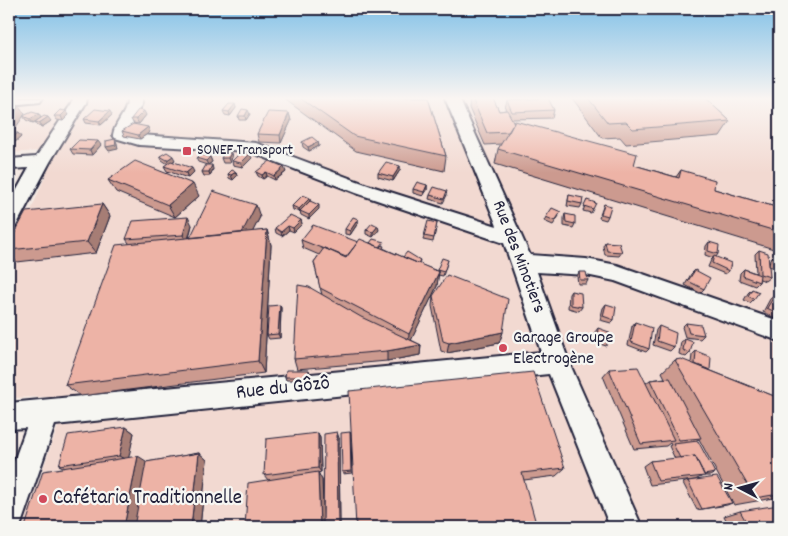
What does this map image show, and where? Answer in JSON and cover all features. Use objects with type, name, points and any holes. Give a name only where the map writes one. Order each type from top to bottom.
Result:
[{"type":"street","points":[[9,221],[41,162],[66,123]]},
{"type":"street","points":[[124,123],[121,135],[139,140],[221,146],[250,146],[362,189],[512,238]]},
{"type":"street","name":"Rue des Minotiers","points":[[463,123],[523,263],[557,362],[626,527]]},
{"type":"street","points":[[9,164],[41,162]]},
{"type":"street","points":[[523,263],[586,267],[617,273],[779,331]]},
{"type":"street","name":"Rue du Gôzô","points":[[9,416],[557,362]]},
{"type":"street","points":[[9,516],[46,413]]},
{"type":"shaded area","points":[[9,123],[779,123],[779,527],[22,527],[69,396],[9,398],[9,264],[54,155],[38,151],[9,153]]},
{"type":"building","points":[[262,123],[285,123],[280,135],[257,134]]},
{"type":"building","points":[[336,123],[436,123],[446,156],[354,136]]},
{"type":"building","points":[[483,123],[514,123],[509,132],[487,133]]},
{"type":"building","points":[[514,123],[522,123],[637,154],[634,165],[679,178],[681,170],[715,180],[714,189],[779,208],[779,232],[498,149]]},
{"type":"building","points":[[627,123],[706,123],[633,129]]},
{"type":"building","points":[[133,124],[148,127],[138,135],[122,131]]},
{"type":"building","points":[[13,133],[18,133],[9,138],[9,137]]},
{"type":"building","points":[[312,137],[318,142],[308,147],[302,142]]},
{"type":"building","points":[[115,139],[116,145],[106,147],[106,141]]},
{"type":"building","points":[[79,140],[98,141],[90,150],[70,149]]},
{"type":"building","points":[[167,152],[173,156],[167,160],[160,156]]},
{"type":"building","points":[[241,152],[250,154],[241,163],[232,161]]},
{"type":"building","points":[[224,153],[231,153],[228,158],[221,158]]},
{"type":"building","points":[[200,154],[210,157],[206,161],[196,158]]},
{"type":"building","points":[[135,161],[193,184],[168,205],[108,180]]},
{"type":"building","points":[[171,161],[192,168],[186,173],[164,166]]},
{"type":"building","points":[[270,161],[284,167],[274,176],[266,172],[262,175],[256,172]]},
{"type":"building","points":[[386,162],[400,166],[393,177],[378,173]]},
{"type":"building","points":[[206,165],[212,165],[209,172],[202,172]]},
{"type":"building","points":[[232,170],[236,172],[231,175],[228,174]]},
{"type":"building","points":[[417,182],[427,185],[424,192],[413,189]]},
{"type":"building","points":[[434,187],[447,191],[444,199],[430,195]]},
{"type":"building","points":[[213,191],[256,205],[242,233],[190,238]]},
{"type":"building","points":[[303,195],[310,198],[299,209],[292,206]]},
{"type":"building","points":[[569,195],[583,198],[582,204],[568,201]]},
{"type":"building","points":[[587,200],[596,203],[593,209],[584,206]]},
{"type":"building","points":[[310,201],[319,205],[309,215],[300,211]]},
{"type":"building","points":[[102,204],[87,242],[9,250],[9,244],[26,212]]},
{"type":"building","points":[[604,204],[611,206],[608,216],[601,214]]},
{"type":"building","points":[[552,208],[561,212],[555,221],[546,217]]},
{"type":"building","points":[[565,214],[575,216],[575,224],[566,222]]},
{"type":"building","points":[[290,215],[301,220],[293,228],[288,226],[281,232],[275,228]]},
{"type":"building","points":[[188,217],[183,235],[126,239],[133,221]]},
{"type":"building","points":[[353,217],[358,219],[350,231],[345,229]]},
{"type":"building","points":[[428,221],[437,223],[434,238],[424,236]]},
{"type":"building","points":[[372,223],[378,226],[373,232],[366,230]]},
{"type":"building","points":[[313,225],[358,242],[346,257],[301,240]]},
{"type":"building","points":[[267,230],[258,361],[65,385],[116,245]]},
{"type":"building","points":[[360,239],[439,272],[409,334],[320,288],[314,262],[324,248],[346,258]]},
{"type":"building","points":[[373,239],[384,242],[380,247],[370,243]]},
{"type":"building","points":[[605,242],[619,243],[622,252],[607,251]]},
{"type":"building","points":[[709,242],[719,245],[718,254],[708,251]]},
{"type":"building","points":[[759,250],[768,253],[770,277],[760,274]]},
{"type":"building","points":[[407,252],[420,260],[417,263],[403,257]]},
{"type":"building","points":[[774,255],[779,257],[779,264],[773,262]]},
{"type":"building","points":[[714,256],[731,263],[729,271],[712,263]]},
{"type":"building","points":[[442,258],[448,260],[444,272],[437,270]]},
{"type":"building","points":[[744,269],[760,275],[759,282],[743,276]]},
{"type":"building","points":[[695,270],[710,278],[704,289],[688,281]]},
{"type":"building","points":[[579,272],[586,272],[588,280],[580,280]]},
{"type":"building","points":[[447,275],[508,299],[503,332],[449,343],[443,341],[433,296]]},
{"type":"building","points":[[298,285],[309,287],[361,317],[421,345],[387,351],[294,359]]},
{"type":"building","points":[[752,289],[759,292],[754,299],[748,296]]},
{"type":"building","points":[[571,291],[581,293],[582,307],[571,305]]},
{"type":"building","points":[[775,295],[779,297],[779,314],[767,308]]},
{"type":"building","points":[[606,304],[616,307],[614,320],[603,316]]},
{"type":"building","points":[[280,305],[278,334],[267,335],[269,306]]},
{"type":"building","points":[[635,322],[652,328],[649,349],[631,342]]},
{"type":"building","points":[[686,323],[701,325],[704,335],[689,333]]},
{"type":"building","points":[[659,326],[676,333],[674,347],[657,341]]},
{"type":"building","points":[[598,328],[609,332],[608,342],[597,339]]},
{"type":"building","points":[[685,339],[693,342],[690,353],[683,350]]},
{"type":"building","points":[[696,351],[711,357],[710,370],[695,364]]},
{"type":"building","points":[[681,359],[779,398],[779,494],[755,498],[675,360]]},
{"type":"building","points":[[638,367],[674,440],[641,444],[609,369]]},
{"type":"building","points":[[286,370],[309,370],[308,377],[285,377]]},
{"type":"building","points":[[533,372],[565,468],[522,473],[537,527],[356,527],[349,391]]},
{"type":"building","points":[[670,378],[701,438],[679,440],[650,380]]},
{"type":"building","points":[[126,427],[119,456],[59,465],[68,435]]},
{"type":"building","points":[[337,432],[338,526],[323,527],[324,434]]},
{"type":"building","points":[[350,432],[351,471],[342,472],[341,433]]},
{"type":"building","points":[[318,433],[318,468],[264,475],[266,439]]},
{"type":"building","points":[[698,441],[715,473],[704,475],[695,456],[680,458],[673,444]]},
{"type":"building","points":[[199,453],[191,527],[134,527],[146,462]]},
{"type":"building","points":[[138,456],[124,527],[25,527],[43,471]]},
{"type":"building","points":[[695,456],[705,476],[658,481],[650,461]]},
{"type":"building","points":[[318,472],[320,527],[245,527],[248,483]]},
{"type":"building","points":[[717,477],[732,503],[702,509],[688,481]]},
{"type":"building","points":[[779,505],[779,527],[749,527],[740,511]]},
{"type":"place","name":"SONEF Transport","points":[[187,151]]},
{"type":"place","name":"Garage Groupe Electrogène","points":[[503,348]]},
{"type":"place","name":"Cafétaria Traditionnelle","points":[[43,499]]}]
